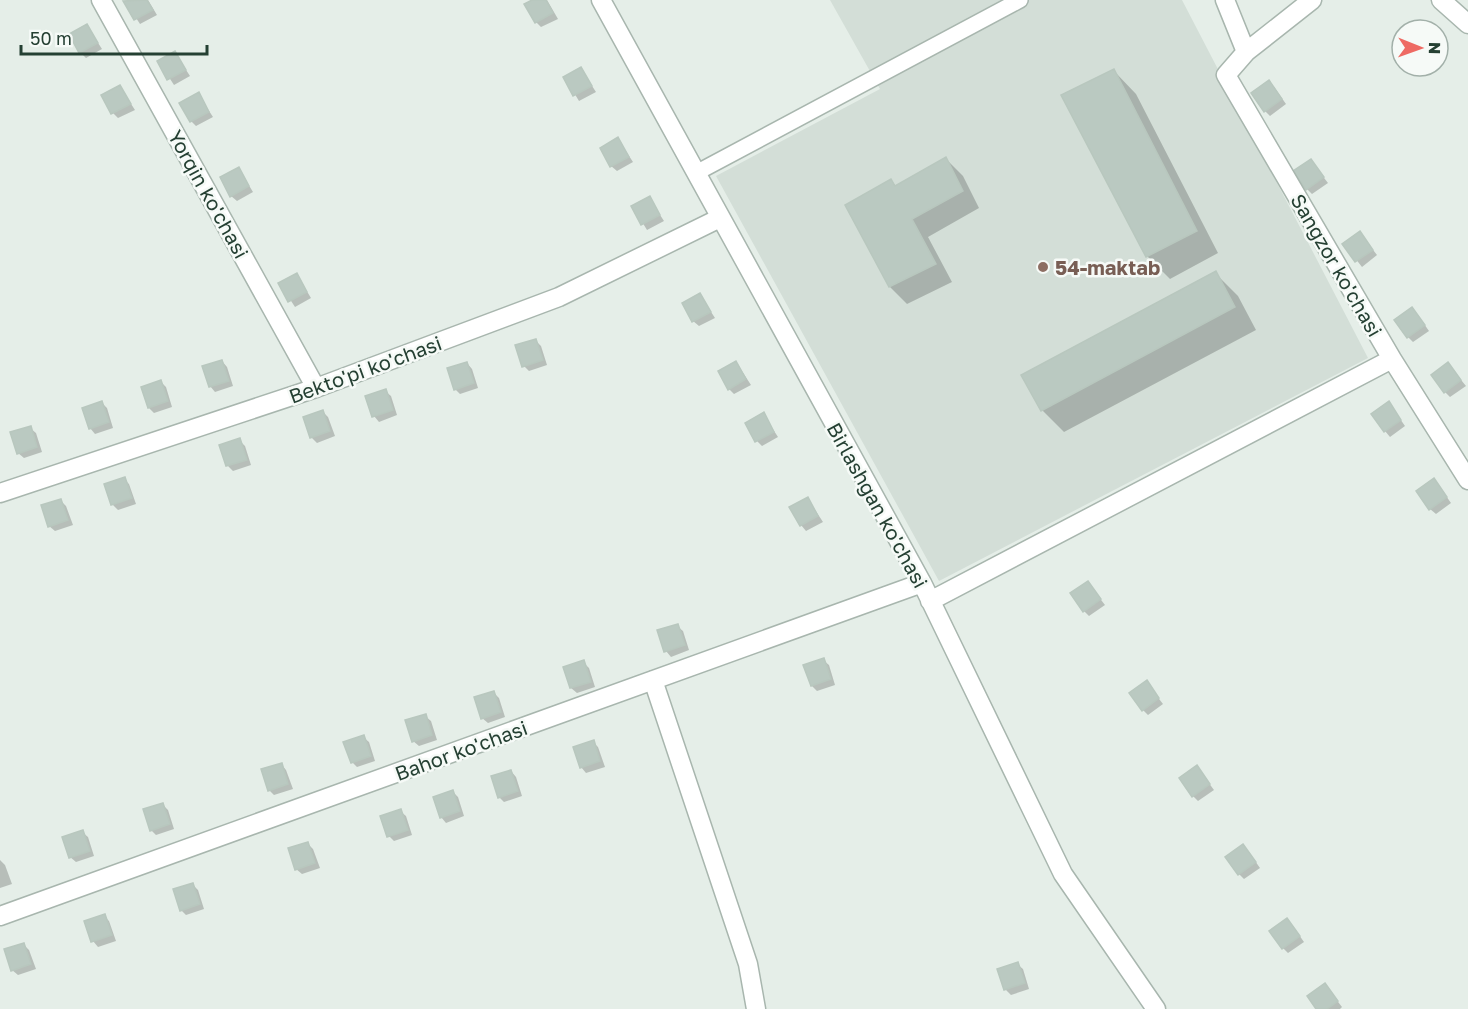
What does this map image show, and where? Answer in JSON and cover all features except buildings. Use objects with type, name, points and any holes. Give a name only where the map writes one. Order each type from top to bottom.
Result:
[{"type":"street","name":"Yorqin ko'chasi","points":[[101,0],[316,388]]},
{"type":"street","name":"Birlashgan ko'chasi","points":[[601,0],[922,583],[1064,874],[1156,1009]]},
{"type":"street","points":[[1225,0],[1246,52],[1312,0]]},
{"type":"street","points":[[1441,0],[1468,24]]},
{"type":"street","name":"Sangzor ko'chasi","points":[[1246,52],[1226,75],[1392,359],[1468,480]]},
{"type":"street","name":"Bekto'pi ko'chasi","points":[[0,493],[316,388],[559,297],[720,218]]},
{"type":"street","points":[[930,601],[1392,359]]},
{"type":"street","name":"Bahor ko'chasi","points":[[0,916],[922,583]]},
{"type":"street","points":[[653,680],[748,964],[756,1009]]},
{"type":"lane","points":[[696,173],[1020,0]]},
{"type":"shaded area","name":"54-maktab","points":[[830,0],[1182,0],[1368,358],[939,581],[716,176],[880,89]]},
{"type":"place","name":"54-maktab","points":[[1043,267]]}]
